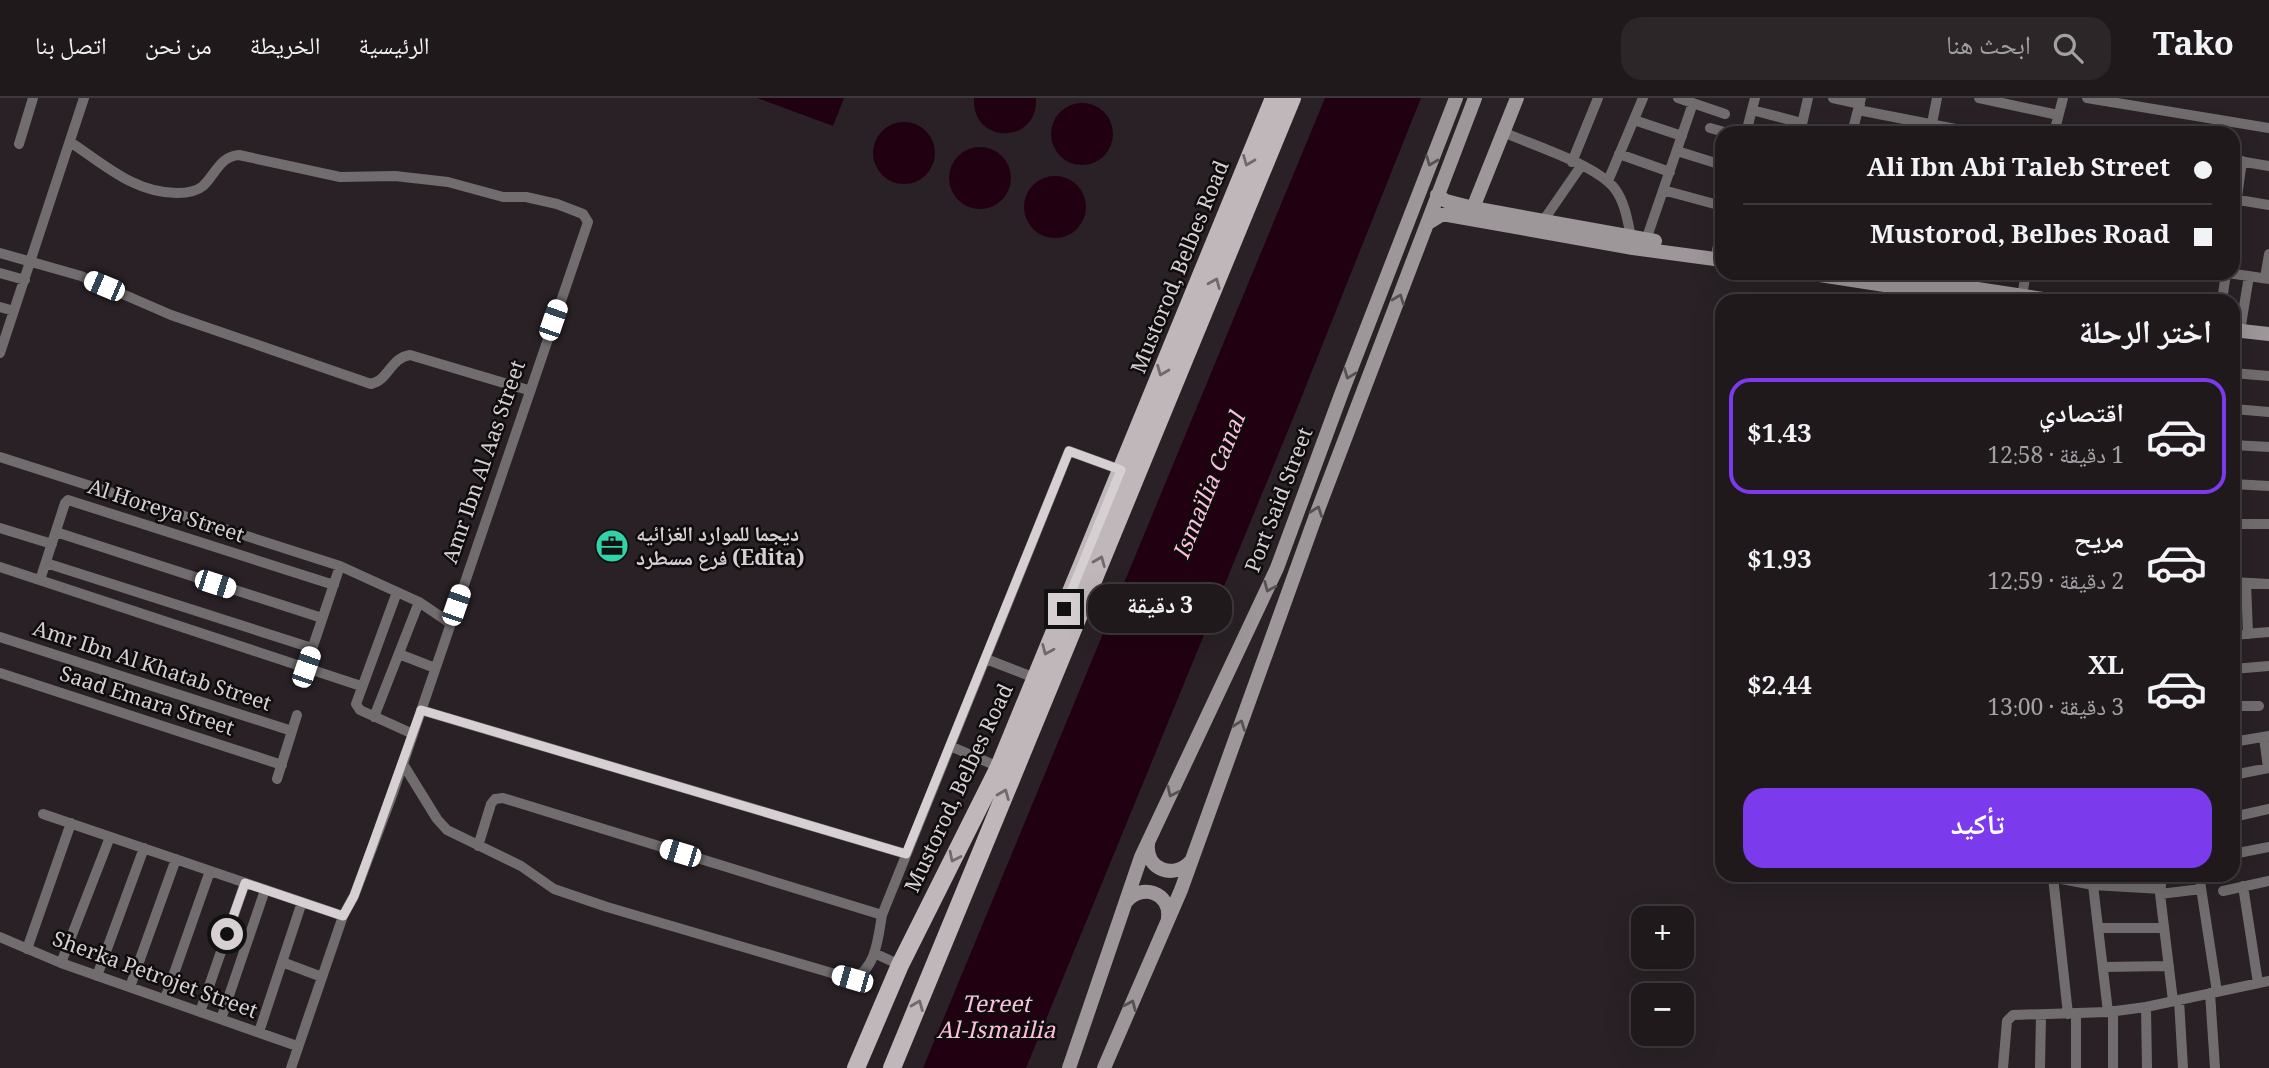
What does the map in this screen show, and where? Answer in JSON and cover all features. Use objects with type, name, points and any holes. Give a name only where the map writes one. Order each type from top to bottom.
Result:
[{"type":"main road","name":"Mustorod, Belbes Road","points":[[856,1068],[991,764],[1035,678],[1274,98]]},
{"type":"main road","name":"Mustorod, Belbes Road","points":[[892,1068],[1292,98]]},
{"type":"main road","name":"Port Said Street","points":[[1069,1068],[1148,842],[1277,568],[1456,98]]},
{"type":"main road","name":"Port Said Street","points":[[1104,1068],[1191,861],[1319,507],[1475,98]]},
{"type":"main road","points":[[1473,208],[1517,98]]},
{"type":"main road","points":[[1437,195],[1446,201],[1473,208],[1543,221],[1632,243],[1646,240],[1715,252]]},
{"type":"main road","points":[[1428,223],[1441,215],[1448,215],[1632,243],[1715,252]]},
{"type":"main road","points":[[1852,280],[1943,294]]},
{"type":"main road","points":[[1965,280],[2015,294]]},
{"type":"main road","points":[[2240,331],[2269,334]]},
{"type":"main road","points":[[1148,842],[1149,857],[1165,871],[1180,870],[1191,861]]},
{"type":"main road","points":[[1126,902],[1136,893],[1151,891],[1164,899],[1168,920]]},
{"type":"street","points":[[19,144],[33,98]]},
{"type":"street","points":[[0,353],[84,98]]},
{"type":"street","points":[[1543,221],[1576,164],[1598,98]]},
{"type":"street","points":[[1608,181],[1643,98]]},
{"type":"street","points":[[1678,98],[1725,114]]},
{"type":"street","points":[[1748,126],[1755,98]]},
{"type":"street","points":[[1801,126],[1808,98]]},
{"type":"street","points":[[1833,98],[1859,104],[1921,126]]},
{"type":"street","points":[[1931,126],[1937,98]]},
{"type":"street","points":[[1979,98],[2058,115]]},
{"type":"street","points":[[2055,126],[2063,98]]},
{"type":"street","points":[[2087,98],[2269,128]]},
{"type":"street","points":[[1646,240],[1693,103]]},
{"type":"street","points":[[1854,126],[1859,104]]},
{"type":"street","points":[[1752,110],[1796,126]]},
{"type":"street","points":[[1634,120],[1682,136]]},
{"type":"street","points":[[1710,128],[1715,129]]},
{"type":"street","points":[[1503,132],[1608,181],[1621,199],[1632,243]]},
{"type":"street","name":"Amr Ibn Al Aas Street","points":[[70,142],[138,186],[166,192],[192,192],[203,186],[222,162],[239,155],[340,177],[395,176],[448,182],[503,197],[534,198],[586,217],[587,225],[528,390],[413,734],[354,896],[343,916],[291,1068]]},
{"type":"street","points":[[1677,151],[1715,163]]},
{"type":"street","points":[[1619,154],[1670,172]]},
{"type":"street","points":[[2240,160],[2269,166]]},
{"type":"street","points":[[1664,190],[1715,204]]},
{"type":"street","points":[[2240,200],[2269,205]]},
{"type":"street","points":[[0,253],[81,276],[171,315],[371,384],[382,379],[397,359],[410,355],[528,390]]},
{"type":"street","points":[[2240,275],[2267,279],[2269,254]]},
{"type":"street","points":[[0,273],[25,280]]},
{"type":"street","points":[[2240,317],[2249,276]]},
{"type":"street","points":[[0,307],[14,311]]},
{"type":"street","points":[[2240,374],[2269,376]]},
{"type":"street","points":[[2240,410],[2269,412]]},
{"type":"street","points":[[2240,445],[2269,447]]},
{"type":"street","points":[[402,764],[441,825],[521,866],[554,889],[852,979],[861,976],[874,953],[882,915],[1069,451],[1121,470]]},
{"type":"street","points":[[0,457],[340,566],[419,602],[450,623]]},
{"type":"street","points":[[2240,484],[2269,485]]},
{"type":"street","name":"Al Horeya Street","points":[[40,580],[65,503],[70,500],[334,585]]},
{"type":"street","points":[[2240,524],[2269,524]]},
{"type":"street","points":[[0,528],[52,544]]},
{"type":"street","points":[[56,532],[322,618]]},
{"type":"street","points":[[46,563],[312,648]]},
{"type":"street","points":[[306,667],[340,566]]},
{"type":"street","points":[[0,567],[361,686]]},
{"type":"street","points":[[2240,583],[2269,584]]},
{"type":"street","points":[[2246,583],[2248,634]]},
{"type":"street","points":[[397,592],[361,686],[357,707],[413,734]]},
{"type":"street","points":[[374,717],[419,602]]},
{"type":"street","points":[[2240,635],[2269,632]]},
{"type":"street","name":"Amr Ibn Al Khatab Street","points":[[0,637],[292,731]]},
{"type":"street","points":[[399,654],[435,668]]},
{"type":"street","points":[[986,659],[1035,678]]},
{"type":"street","points":[[2240,668],[2269,666]]},
{"type":"street","name":"Saad Emara Street","points":[[0,673],[282,765]]},
{"type":"street","points":[[2240,706],[2259,706]]},
{"type":"street","points":[[421,710],[906,854]]},
{"type":"street","points":[[277,779],[298,715]]},
{"type":"street","points":[[2240,741],[2267,737],[2268,768],[2240,774]]},
{"type":"street","points":[[950,746],[991,764]]},
{"type":"street","points":[[478,846],[491,804],[495,799],[503,798],[882,915]]},
{"type":"street","points":[[2240,815],[2269,809]]},
{"type":"street","points":[[43,814],[343,916]]},
{"type":"street","points":[[27,948],[71,823]]},
{"type":"street","points":[[61,963],[110,836]]},
{"type":"street","points":[[2240,853],[2269,847]]},
{"type":"street","points":[[97,976],[144,848]]},
{"type":"street","points":[[130,987],[176,859]]},
{"type":"street","points":[[165,999],[210,871]]},
{"type":"street","points":[[2223,891],[2269,881]]},
{"type":"street","points":[[2048,882],[2072,1014],[2076,1068]]},
{"type":"street","points":[[2075,882],[2160,892],[2201,889]]},
{"type":"street","points":[[2161,882],[2164,928],[2176,1000],[2183,1068]]},
{"type":"street","points":[[2200,882],[2214,993],[2216,1068]]},
{"type":"street","points":[[200,1012],[245,883]]},
{"type":"street","points":[[2093,886],[2110,1012],[2113,1068]]},
{"type":"street","points":[[2003,1068],[2007,1021],[2010,1017],[2110,1012],[2264,982],[2243,886]]},
{"type":"street","points":[[221,1019],[265,890]]},
{"type":"street","points":[[259,1032],[302,902]]},
{"type":"street","points":[[2098,928],[2164,928]]},
{"type":"street","name":"Sherka Petrojet Street","points":[[0,937],[61,963],[298,1046]]},
{"type":"street","points":[[874,953],[900,965]]},
{"type":"street","points":[[282,962],[322,977]]},
{"type":"street","points":[[2103,967],[2169,966]]},
{"type":"street","points":[[2146,1007],[2147,1068]]},
{"type":"street","points":[[2040,1068],[2041,1015]]},
{"type":"water","points":[[757,98],[844,98],[833,126]]},
{"type":"water","points":[[974,98],[1036,98],[1034,113],[1027,124],[1017,131],[1005,133],[993,131],[983,124],[976,113]]},
{"type":"water","name":"Tereet Al-Ismailia","points":[[1325,98],[1421,98],[1296,411],[1026,1068],[923,1068]]},
{"type":"water","points":[[1082,103],[1094,105],[1104,112],[1111,122],[1111,146],[1104,156],[1094,163],[1082,165],[1070,163],[1060,156],[1053,146],[1051,134],[1053,122],[1060,112],[1070,105]]},
{"type":"water","points":[[904,122],[916,124],[926,131],[933,141],[933,165],[926,175],[916,182],[904,184],[892,182],[882,175],[875,165],[873,153],[875,141],[882,131],[892,124]]},
{"type":"water","points":[[980,147],[992,149],[1002,156],[1009,166],[1009,190],[1002,200],[992,207],[980,209],[968,207],[958,200],[951,190],[949,178],[951,166],[958,156],[968,149]]},
{"type":"water","points":[[1055,176],[1067,178],[1077,185],[1084,195],[1084,219],[1077,229],[1067,236],[1055,238],[1043,236],[1033,229],[1026,219],[1024,207],[1026,195],[1033,185],[1043,178]]},
{"type":"place","name":"ديجما للموارد الغزائيه فرع مسطرد (Edita)","points":[[612,546]]},
{"type":"route","points":[[227,934],[245,883],[343,916],[354,896],[421,710],[906,854],[1069,451],[1121,470],[1064,609]]},
{"type":"water label","name":"Ismaïlia Canal","points":[[1209,486]]}]
